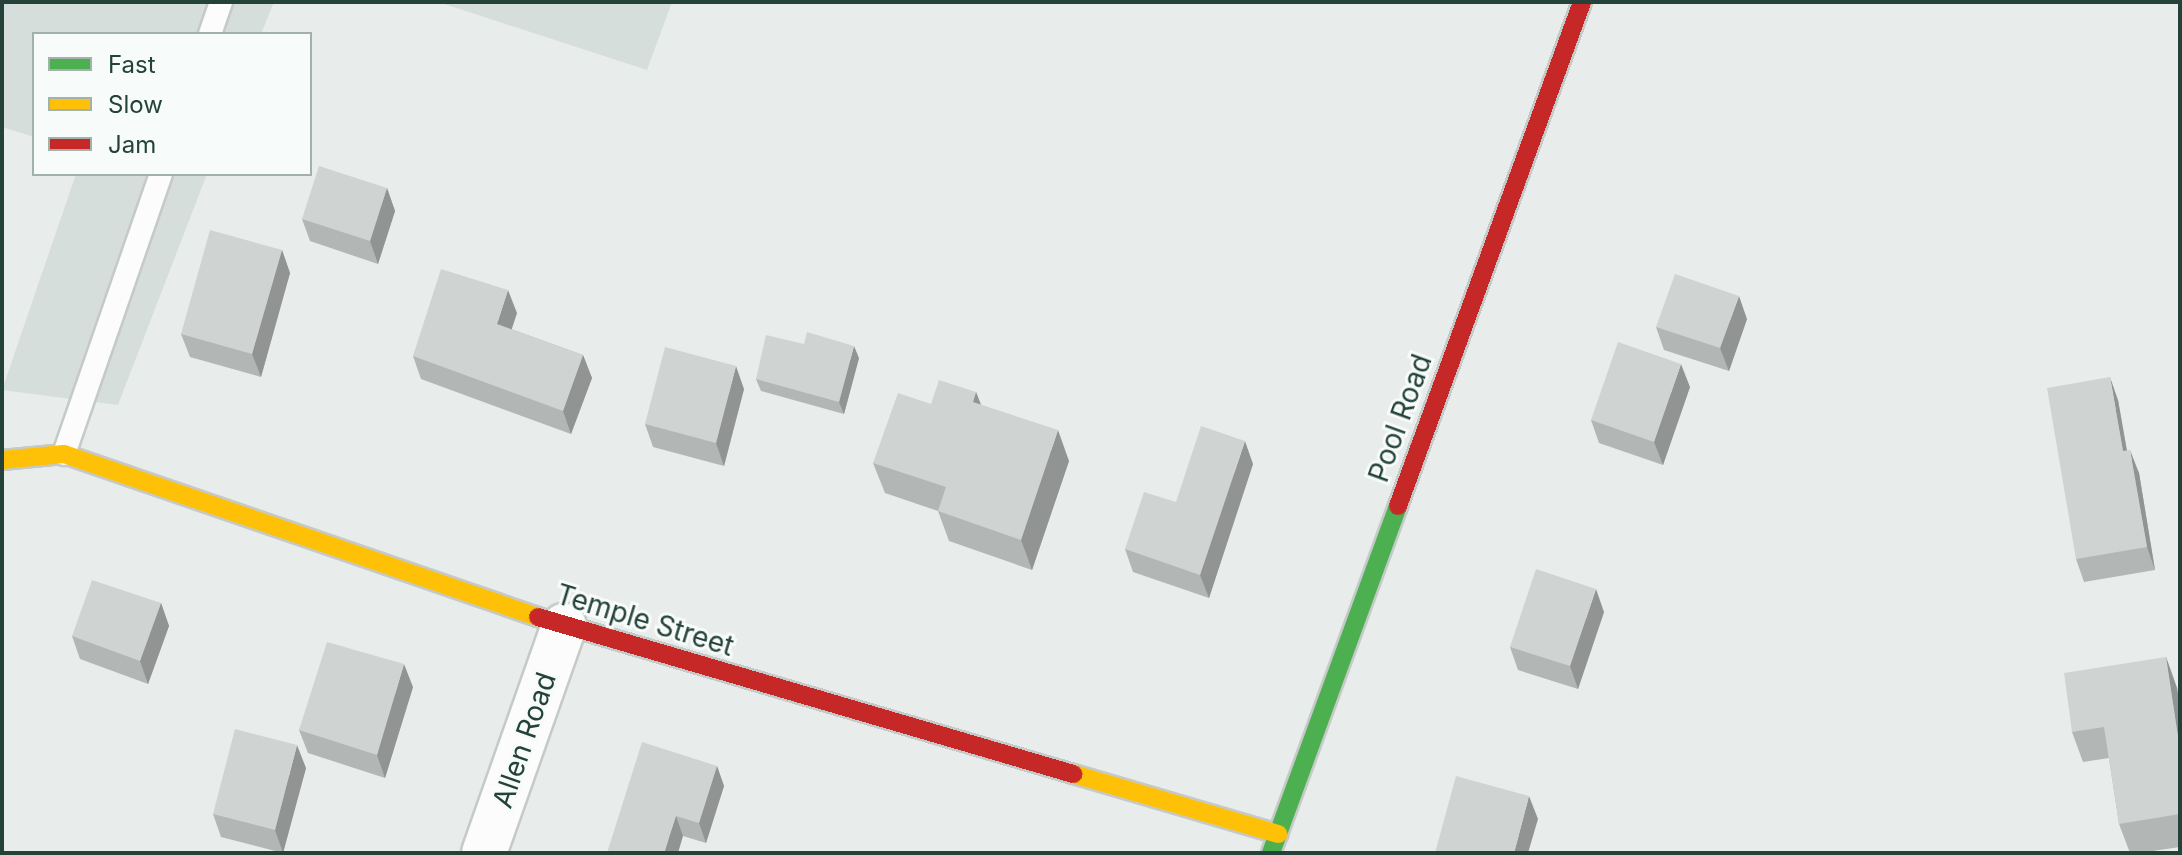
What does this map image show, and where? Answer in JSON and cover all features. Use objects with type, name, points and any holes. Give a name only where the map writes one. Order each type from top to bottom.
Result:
[{"type":"street","name":"Pool Road","points":[[1271,853],[1582,2]]},
{"type":"street","name":"Temple Street","points":[[2,460],[64,454],[564,626],[1278,834]]},
{"type":"street","name":"Allen Road","points":[[484,853],[564,626]]},
{"type":"lane","points":[[211,32],[221,2]]},
{"type":"lane","points":[[64,454],[160,176]]},
{"type":"shaded area","points":[[2,2],[274,2],[262,32],[32,32],[32,136],[2,127]]},
{"type":"shaded area","points":[[438,2],[672,2],[647,70]]},
{"type":"shaded area","points":[[75,176],[206,176],[118,405],[2,390]]},
{"type":"building","points":[[319,166],[387,188],[370,241],[302,219]]},
{"type":"building","points":[[210,230],[282,250],[252,354],[181,334]]},
{"type":"building","points":[[441,269],[508,290],[497,324],[583,355],[563,411],[413,356]]},
{"type":"building","points":[[1675,274],[1739,296],[1720,348],[1656,327]]},
{"type":"building","points":[[807,332],[854,346],[839,402],[756,379],[766,335],[804,344]]},
{"type":"building","points":[[1618,342],[1681,364],[1654,442],[1591,420]]},
{"type":"building","points":[[665,347],[736,366],[716,443],[645,424]]},
{"type":"building","points":[[2110,377],[2123,451],[2130,450],[2147,547],[2076,559],[2047,388]]},
{"type":"building","points":[[939,380],[976,392],[973,402],[1058,430],[1021,540],[938,511],[946,487],[873,463],[898,393],[931,404]]},
{"type":"building","points":[[1201,426],[1245,441],[1200,575],[1125,549],[1144,492],[1176,502]]},
{"type":"building","points":[[1536,569],[1596,589],[1570,666],[1510,647]]},
{"type":"building","points":[[92,580],[161,603],[140,661],[72,636]]},
{"type":"building","points":[[327,642],[404,664],[377,755],[299,730]]},
{"type":"building","points":[[2166,657],[2180,750],[2180,814],[2119,824],[2104,727],[2072,732],[2064,673]]},
{"type":"building","points":[[235,729],[297,745],[275,830],[213,814]]},
{"type":"building","points":[[642,742],[717,766],[699,823],[676,816],[664,853],[607,853]]},
{"type":"building","points":[[1456,776],[1529,796],[1514,853],[1435,853]]},
{"type":"traffic: fast","points":[[1271,853],[1398,506]]},
{"type":"traffic: slow","points":[[2,460],[64,454],[538,617]]},
{"type":"traffic: slow","points":[[1073,774],[1278,834]]},
{"type":"traffic: jam","points":[[1398,506],[1582,2]]},
{"type":"traffic: jam","points":[[538,617],[1073,774]]}]
